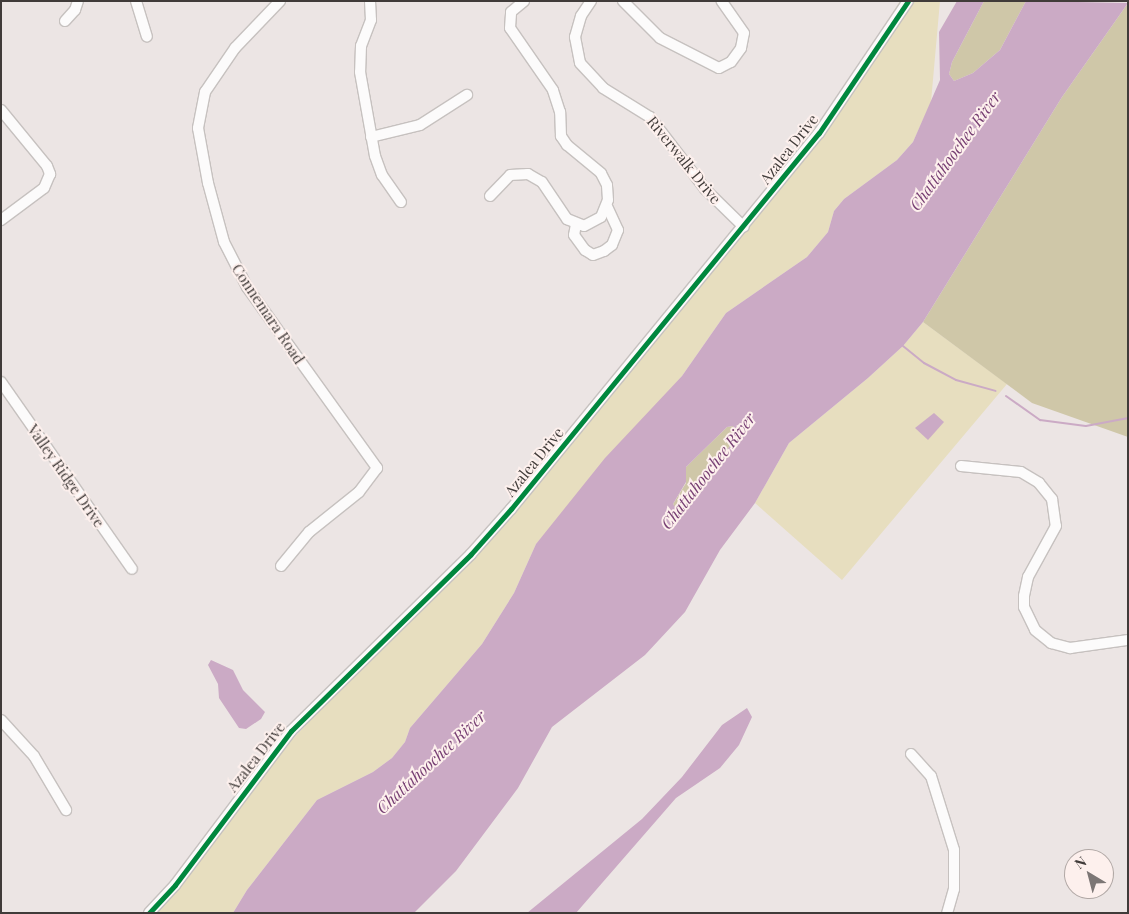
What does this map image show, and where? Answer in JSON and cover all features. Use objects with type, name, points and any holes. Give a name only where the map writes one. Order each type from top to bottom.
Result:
[{"type":"street","points":[[65,21],[75,10],[78,1]]},
{"type":"street","points":[[136,1],[148,36]]},
{"type":"street","name":"Connemara Road","points":[[280,1],[234,48],[205,92],[198,128],[208,183],[224,242],[247,287],[377,468],[359,492],[309,532],[280,566]]},
{"type":"street","points":[[370,1],[371,20],[359,62],[371,136],[382,175],[401,202]]},
{"type":"street","points":[[524,1],[511,12],[510,28],[553,90],[560,112],[561,136],[567,145],[601,173],[607,185],[607,206],[618,230],[612,244],[604,251],[594,254],[585,250],[574,235],[576,224]]},
{"type":"street","name":"Riverwalk Drive","points":[[591,1],[581,16],[575,37],[580,63],[603,88],[650,116],[705,189],[744,227]]},
{"type":"street","points":[[624,1],[660,38],[719,68],[726,66],[741,48],[744,33],[722,1]]},
{"type":"street","name":"Azalea Drive","points":[[149,913],[175,885],[291,731],[491,533],[744,227],[819,133],[908,1]]},
{"type":"street","points":[[371,136],[420,125],[467,95]]},
{"type":"street","points":[[1,110],[44,161],[50,174],[49,182],[1,220]]},
{"type":"street","points":[[490,196],[510,175],[528,174],[542,182],[567,219],[576,224],[596,222],[607,206]]},
{"type":"street","name":"Valley Ridge Drive","points":[[1,382],[132,569]]},
{"type":"street","points":[[961,466],[1021,472],[1039,482],[1052,499],[1056,526],[1028,577],[1024,596],[1024,607],[1035,630],[1051,643],[1070,648],[1128,640]]},
{"type":"street","points":[[1,720],[34,756],[66,810]]},
{"type":"street","points":[[911,754],[931,776],[954,850],[954,889],[947,913]]},
{"type":"shaded area","points":[[900,1],[940,1],[931,102],[913,142],[897,160],[844,199],[834,211],[828,232],[807,257],[726,313],[682,376],[536,544],[514,593],[482,644],[410,728],[405,742],[392,758],[373,772],[317,800],[247,890],[233,913],[150,913],[277,756],[425,597],[544,463],[651,334],[829,113]]},
{"type":"shaded area","points":[[984,1],[1026,1],[1000,50],[973,73],[954,81],[949,74],[952,62]]},
{"type":"shaded area","points":[[1128,3],[1128,437],[1032,403],[923,322],[1062,97]]},
{"type":"shaded area","points":[[923,322],[1007,384],[842,580],[755,503],[789,443],[868,378],[903,346]]},
{"type":"shaded area","points":[[733,426],[736,431],[730,446],[683,508],[677,511],[673,504],[686,483],[686,467],[727,427]]},
{"type":"water","name":"Chattahoochee River","points":[[957,1],[984,1],[952,62],[949,74],[954,81],[973,73],[1000,50],[1026,1],[1128,3],[1062,97],[923,322],[903,346],[868,378],[789,443],[755,503],[720,550],[685,612],[645,655],[552,727],[518,788],[456,871],[414,913],[233,913],[247,890],[317,800],[373,772],[392,758],[405,742],[410,728],[482,644],[514,593],[536,544],[605,458],[682,376],[726,313],[807,257],[828,232],[834,211],[844,199],[897,160],[913,142],[940,80],[939,32]],"holes":[[[733,426],[736,431],[730,446],[684,508],[677,510],[673,504],[686,482],[686,467],[727,427]]]},
{"type":"water","points":[[934,413],[944,422],[928,440],[915,428]]},
{"type":"water","points":[[211,660],[233,670],[243,690],[265,712],[261,719],[246,729],[239,728],[219,698],[218,684],[208,665]]},
{"type":"water","points":[[747,708],[752,717],[739,745],[720,768],[676,798],[576,913],[527,913],[642,819],[682,777],[722,725]]},
{"type":"waterway","points":[[903,346],[924,363],[956,380],[996,391]]},
{"type":"waterway","points":[[1006,396],[1040,420],[1086,426],[1128,418]]},
{"type":"cycle path","points":[[149,913],[175,885],[291,731],[471,554],[511,509],[819,133],[908,1]]}]
